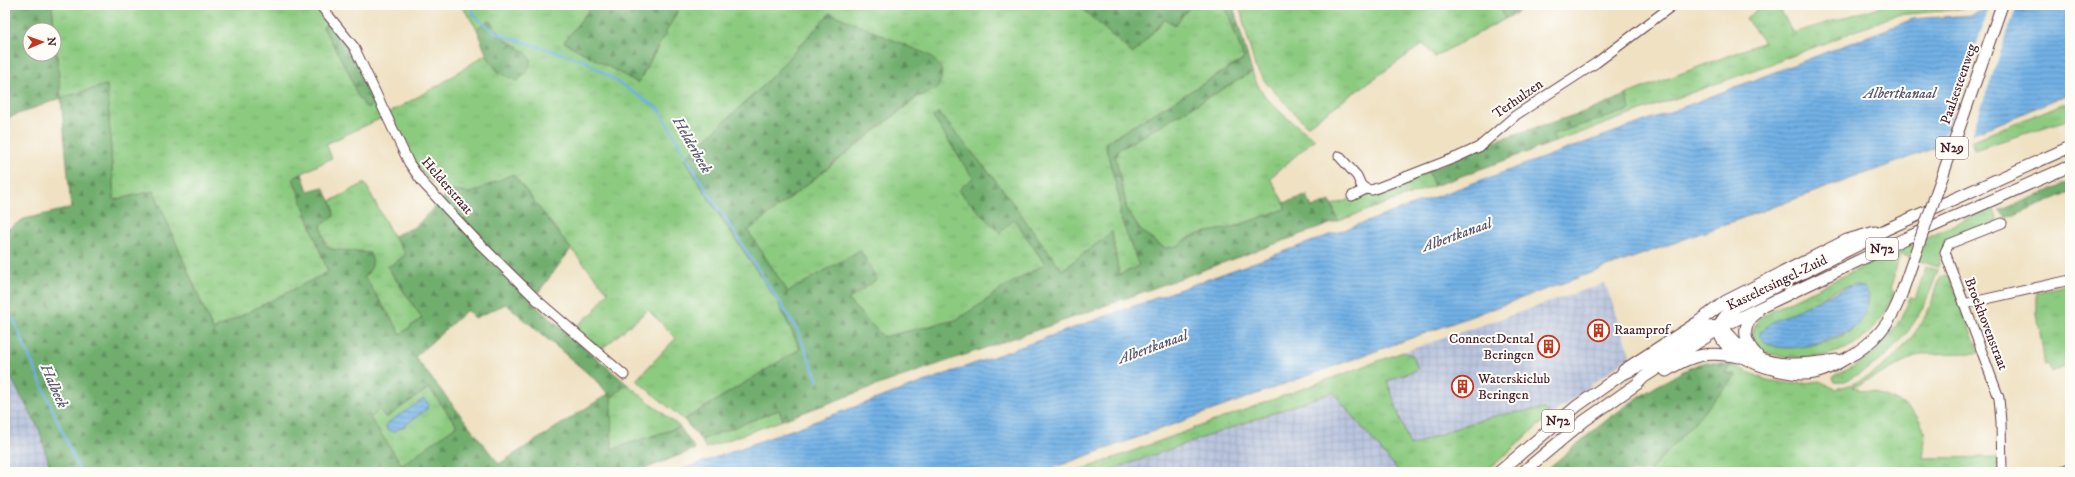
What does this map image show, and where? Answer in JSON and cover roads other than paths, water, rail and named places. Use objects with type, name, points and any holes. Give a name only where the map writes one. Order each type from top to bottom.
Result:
[{"type":"main road","name":"Paalsesteenweg","points":[[1720,327],[1722,339],[1741,357],[1773,371],[1802,374],[1823,371],[1867,346],[1886,326],[1902,292],[2002,5]]},
{"type":"main road","name":"Kasteletsingel-Zuid","points":[[1720,327],[1725,315],[1731,310],[1887,229],[2070,147]]},
{"type":"main road","name":"Kasteletsingel-Zuid","points":[[1523,472],[1584,421],[1653,371],[1720,327],[1906,238],[2070,166]]},
{"type":"main road","name":"Kasteletsingel-Zuid","points":[[1621,375],[1624,370],[1698,322],[1726,301],[1847,240],[1887,229]]},
{"type":"main road","points":[[1759,357],[1746,340],[1746,328],[1750,317],[1764,306]]},
{"type":"main road","name":"Kasteletsingel-Zuid","points":[[1499,472],[1566,415],[1621,375],[1655,358],[1707,327],[1720,327]]},
{"type":"main road","name":"Paalsesteenweg","points":[[1720,327],[1742,349],[1759,357],[1782,363],[1801,365],[1846,358]]},
{"type":"main road","points":[[1637,384],[1694,356],[1718,354],[1741,357]]},
{"type":"street","name":"Helderstraat","points":[[320,5],[354,47],[409,163],[423,183],[477,241],[538,301],[624,375]]},
{"type":"street","name":"Terhulzen","points":[[1352,196],[1366,189],[1372,190],[1382,187],[1480,147],[1516,115],[1596,63],[1673,5]]},
{"type":"street","points":[[1339,156],[1366,189]]},
{"type":"street","name":"Broekhovenstraat","points":[[2002,223],[1952,243],[1946,248],[1945,258],[1964,304],[1998,398],[2001,422],[2002,472]]},
{"type":"street","points":[[1964,304],[2070,280]]},
{"type":"street","points":[[2059,472],[2070,468]]},
{"type":"water","name":"Albertkanaal","points":[[1997,5],[2070,5],[2070,93],[2005,121],[1908,158],[1042,472],[675,472],[1678,109],[1913,19],[1972,15]]},
{"type":"water","points":[[1852,285],[1864,287],[1869,295],[1863,316],[1859,323],[1851,330],[1823,342],[1788,348],[1777,347],[1760,337],[1760,332],[1774,321]]},
{"type":"water","points":[[424,399],[429,404],[427,409],[403,427],[393,432],[387,430],[386,426],[389,422]]},
{"type":"waterway","name":"Helderbeek","points":[[469,5],[478,19],[498,34],[585,61],[659,109],[700,180],[797,329],[818,381]]},
{"type":"waterway","name":"Halbeek","points":[[5,311],[13,319],[80,472]]},
{"type":"place","name":"Raamprof","points":[[1598,330]]},
{"type":"place","name":"ConnectDental Beringen","points":[[1549,347]]},
{"type":"place","name":"Waterskiclub Beringen","points":[[1463,387]]}]
